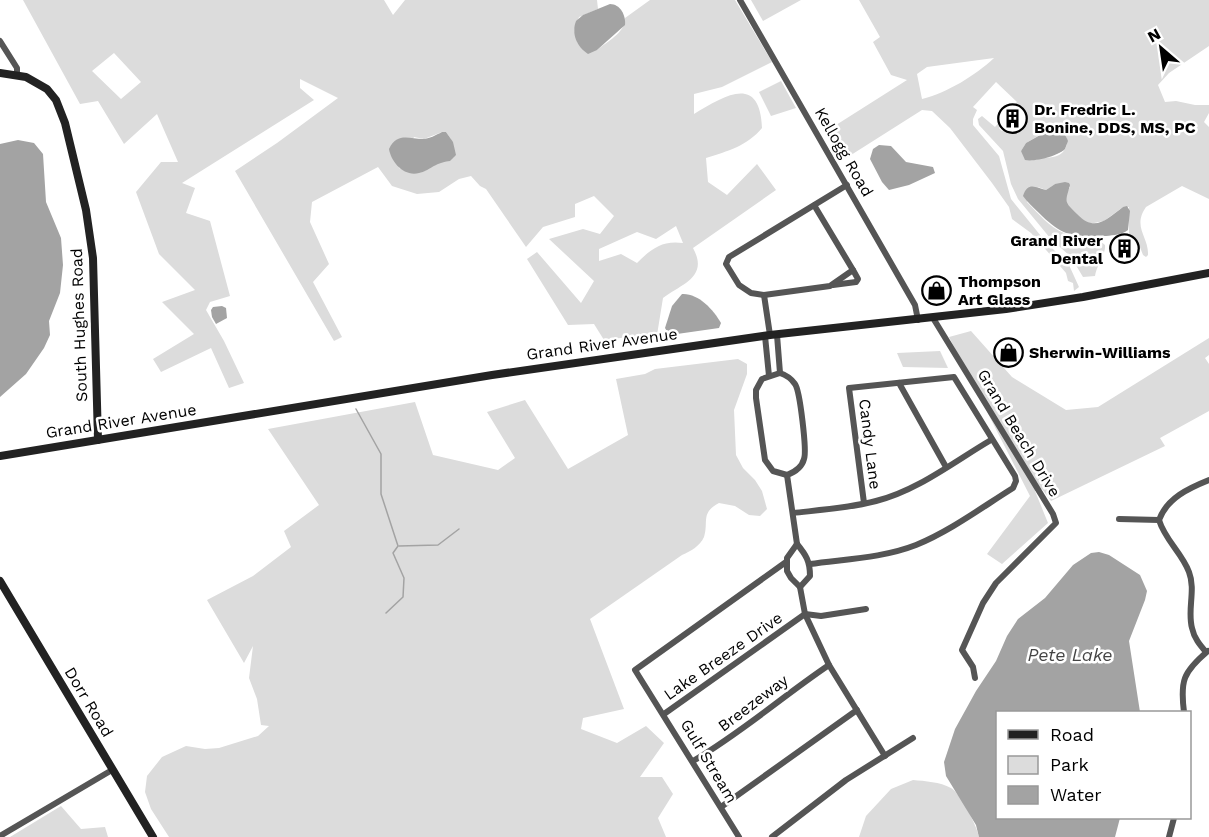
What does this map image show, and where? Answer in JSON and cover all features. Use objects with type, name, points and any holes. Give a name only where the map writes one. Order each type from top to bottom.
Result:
[{"type":"main road","name":"South Hughes Road","points":[[0,73],[17,75],[40,83],[56,100],[65,123],[84,200],[95,282],[98,440]]},
{"type":"main road","name":"Grand River Avenue","points":[[0,456],[492,375],[771,336],[1061,301],[1209,273]]},
{"type":"main road","name":"Dorr Road","points":[[0,581],[153,837]]},
{"type":"street","name":"Kellogg Road","points":[[740,0],[915,305],[918,320]]},
{"type":"street","points":[[0,41],[17,68],[17,75]]},
{"type":"street","points":[[814,205],[858,279],[856,282],[764,295],[751,293],[739,285],[726,264],[729,257],[814,205],[847,185]]},
{"type":"street","points":[[830,286],[853,270]]},
{"type":"street","points":[[764,295],[780,373]]},
{"type":"street","name":"Grand Beach Drive","points":[[933,318],[1053,514],[1056,523],[996,583],[983,603],[962,650],[973,667],[975,678]]},
{"type":"street","points":[[769,376],[771,336]]},
{"type":"street","points":[[780,373],[790,378],[797,387],[805,440],[806,457],[793,473],[788,475],[773,471],[765,460],[756,390],[759,383],[769,376],[780,373]]},
{"type":"street","points":[[810,564],[889,553],[915,545],[937,535],[1013,488],[1015,476],[954,377],[899,383],[946,467]]},
{"type":"street","name":"Candy Lane","points":[[864,503],[849,388],[899,383]]},
{"type":"street","points":[[793,513],[877,501],[909,489],[991,440]]},
{"type":"street","points":[[788,475],[797,544],[810,564],[810,576],[800,586]]},
{"type":"street","points":[[1159,520],[1169,504],[1180,494],[1209,480]]},
{"type":"street","points":[[1119,519],[1159,520]]},
{"type":"street","points":[[1159,520],[1165,535],[1189,572],[1191,626],[1196,638],[1207,651],[1192,664],[1182,680],[1184,711]]},
{"type":"street","points":[[797,544],[790,552],[786,562],[787,571],[800,586],[805,614],[829,665],[885,756]]},
{"type":"street","name":"Gulf Stream","points":[[739,837],[635,670],[786,562]]},
{"type":"street","name":"Lake Breeze Drive","points":[[664,714],[805,614],[821,616],[866,609]]},
{"type":"street","name":"Breezeway","points":[[693,761],[732,737],[789,691],[829,665]]},
{"type":"street","points":[[721,807],[857,710]]},
{"type":"street","points":[[772,837],[846,780],[913,738]]},
{"type":"street","points":[[0,836],[112,770]]},
{"type":"street","points":[[1169,837],[1174,819]]},
{"type":"green space","points":[[23,0],[384,0],[393,15],[405,0],[597,0],[598,9],[579,17],[574,30],[578,44],[597,50],[619,32],[625,18],[650,0],[735,0],[772,62],[722,87],[694,94],[694,114],[728,96],[738,94],[748,95],[755,100],[760,111],[762,128],[756,134],[737,147],[706,158],[708,182],[727,195],[757,164],[776,190],[693,248],[698,266],[696,273],[685,284],[663,298],[657,335],[647,339],[637,336],[604,340],[594,324],[568,325],[527,259],[537,252],[581,303],[594,281],[549,239],[583,229],[600,234],[614,216],[594,196],[575,204],[575,217],[543,227],[526,247],[486,189],[471,176],[459,179],[439,192],[417,194],[392,186],[378,167],[312,202],[310,222],[329,264],[313,282],[342,337],[334,341],[235,171],[338,98],[300,79],[300,88],[314,100],[182,183],[195,188],[186,213],[210,221],[230,296],[210,302],[206,310],[244,383],[229,388],[211,348],[161,372],[153,359],[194,334],[162,302],[195,290],[159,254],[136,192],[161,162],[178,162],[157,114],[124,144],[98,101],[80,104]],"holes":[[[114,53],[141,82],[121,99],[92,71]],[[446,132],[453,146],[450,161],[440,162],[411,173],[399,168],[414,137],[424,139]],[[676,226],[683,243],[663,244],[637,263],[621,254],[599,261],[599,249],[637,232],[656,239]]]},
{"type":"green space","points":[[751,0],[801,0],[763,21]]},
{"type":"green space","points":[[859,0],[1209,0],[1209,46],[1169,73],[1158,85],[1165,102],[1209,105],[1209,113],[1204,122],[1209,127],[1209,199],[1182,186],[1146,207],[1142,214],[1141,226],[1148,249],[1146,257],[1138,242],[1129,235],[1129,207],[1123,207],[1104,221],[1089,224],[1078,216],[1065,201],[1070,187],[1055,184],[1046,190],[1038,187],[1027,202],[1049,223],[1064,233],[1096,239],[1105,245],[1095,276],[1083,277],[1071,257],[1050,238],[1018,199],[1011,184],[1003,151],[979,125],[978,119],[982,116],[995,127],[1002,119],[1004,121],[999,128],[1002,131],[1005,128],[1007,131],[1023,112],[1019,108],[1009,115],[1007,113],[1017,102],[996,82],[973,107],[977,110],[973,125],[999,156],[1011,199],[1045,241],[1069,265],[1079,287],[1074,291],[1073,283],[1068,281],[1066,273],[1031,233],[1012,219],[1009,207],[992,183],[950,128],[932,111],[922,110],[851,155],[843,159],[840,157],[840,152],[825,132],[907,80],[891,75],[873,42],[880,37]],"holes":[[[994,58],[961,83],[922,99],[917,74],[927,67]],[[1046,131],[1064,134],[1067,144],[1062,153],[1035,160],[1021,151],[1026,143]]]},
{"type":"green space","points":[[781,81],[796,108],[771,116],[759,92]]},
{"type":"green space","points":[[971,331],[1012,377],[1066,410],[1098,407],[1209,338],[1209,355],[1205,358],[1209,364],[1209,411],[1160,438],[1165,446],[1051,501],[1042,489],[1035,491],[1048,523],[1002,564],[987,554],[1030,496],[949,337]]},
{"type":"green space","points":[[940,351],[948,368],[903,367],[897,353]]},
{"type":"green space","points":[[738,359],[747,364],[747,374],[734,410],[736,455],[743,468],[762,491],[767,509],[760,516],[749,515],[735,506],[719,503],[707,514],[704,537],[698,546],[590,619],[624,709],[583,718],[581,729],[617,743],[646,726],[664,743],[640,777],[662,777],[673,794],[658,818],[666,837],[169,837],[151,809],[145,792],[147,776],[162,757],[186,746],[205,749],[219,748],[258,736],[269,726],[261,725],[257,699],[249,678],[253,646],[244,663],[207,600],[253,576],[291,547],[284,531],[319,505],[268,429],[415,402],[433,455],[498,470],[515,458],[487,412],[525,400],[568,469],[628,435],[616,379],[645,374],[655,369]]},
{"type":"green space","points":[[913,780],[942,784],[955,791],[968,810],[979,837],[859,837],[866,816],[891,789]]},
{"type":"green space","points":[[61,806],[81,829],[105,827],[108,837],[10,837]]},
{"type":"water","points":[[614,4],[622,11],[625,25],[597,50],[588,54],[576,40],[574,31],[576,21],[583,15]]},
{"type":"water","points":[[1049,130],[1065,135],[1068,141],[1065,149],[1046,158],[1025,160],[1021,151],[1026,143]]},
{"type":"water","points":[[446,132],[453,142],[456,155],[450,161],[413,174],[403,171],[392,159],[389,149],[396,140],[400,138],[425,139]]},
{"type":"water","points":[[18,140],[34,143],[43,154],[46,202],[61,238],[63,265],[60,293],[49,321],[50,335],[44,348],[26,374],[0,397],[0,144]]},
{"type":"water","points":[[879,145],[891,146],[906,162],[933,167],[935,173],[909,185],[889,190],[870,159],[873,149]]},
{"type":"water","points":[[1065,182],[1070,185],[1068,204],[1083,220],[1090,223],[1101,222],[1127,206],[1130,211],[1128,230],[1123,233],[1095,237],[1069,234],[1054,226],[1023,196],[1030,187],[1046,190],[1055,184]]},
{"type":"water","points":[[682,294],[694,296],[714,312],[721,323],[719,328],[677,334],[668,333],[665,328],[672,306]]},
{"type":"water","points":[[213,307],[226,308],[227,318],[216,324],[211,310]]},
{"type":"water","name":"Pete Lake","points":[[1099,552],[1109,555],[1140,575],[1147,591],[1129,641],[1140,711],[996,711],[996,819],[1120,819],[1115,837],[979,837],[976,825],[946,776],[944,762],[955,729],[1018,619],[1045,598],[1073,565],[1091,553]]},
{"type":"waterway","points":[[356,409],[381,454],[381,494],[398,546],[393,553],[404,578],[403,597],[386,613]]},
{"type":"waterway","points":[[399,546],[438,545],[459,529]]},
{"type":"place","name":"Dr. Fredric L. Bonine, DDS, MS, PC","points":[[1013,118]]},
{"type":"place","name":"Grand River Dental","points":[[1124,249]]},
{"type":"place","name":"Thompson Art Glass","points":[[937,290]]},
{"type":"place","name":"Sherwin-Williams","points":[[1008,352]]}]
